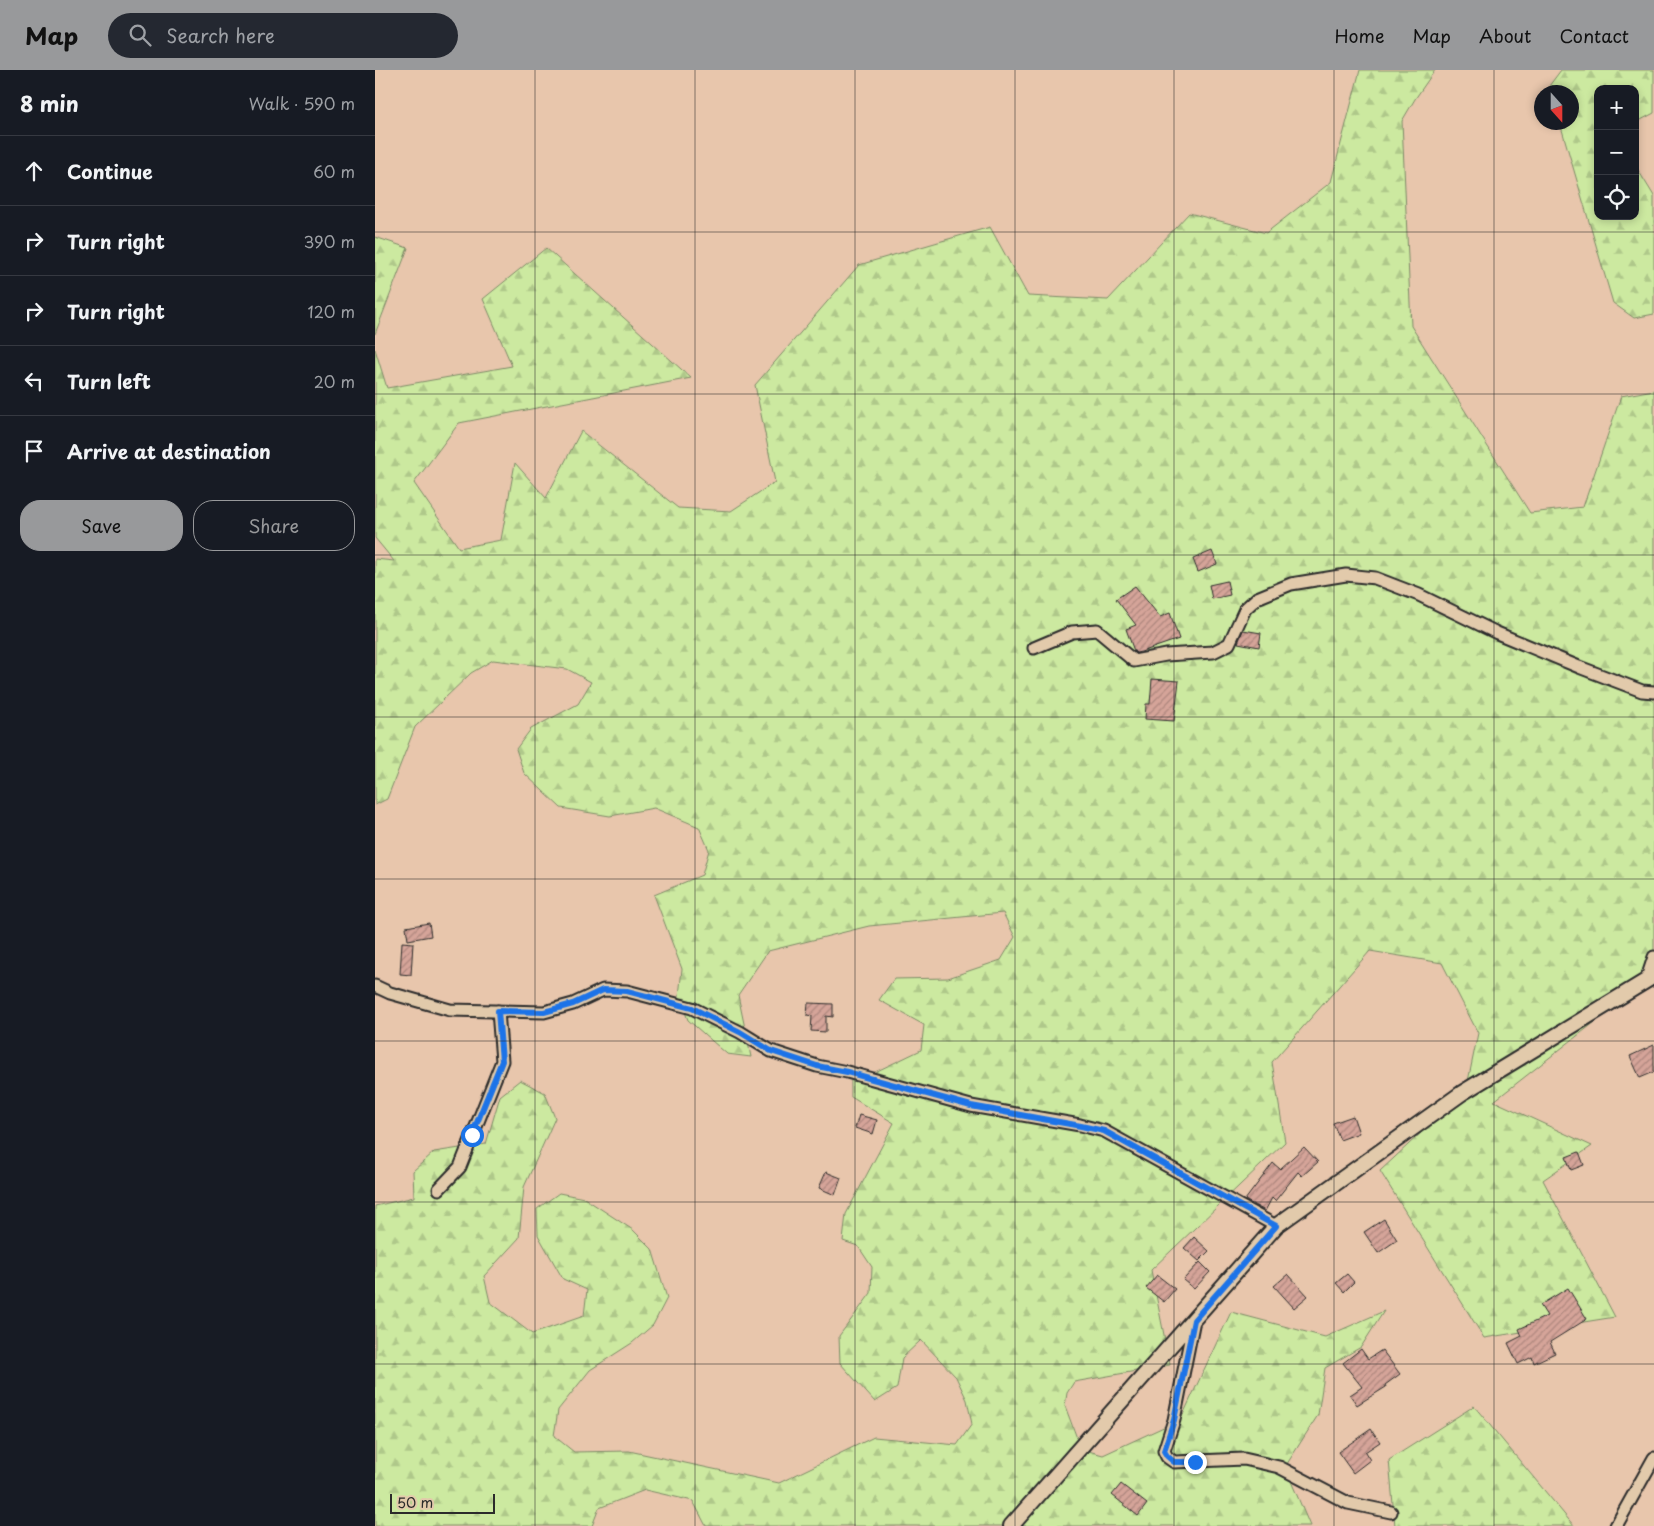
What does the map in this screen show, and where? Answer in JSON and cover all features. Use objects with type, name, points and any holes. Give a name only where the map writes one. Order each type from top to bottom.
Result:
[{"type":"street","points":[[1034,648],[1072,632],[1097,630],[1134,661],[1166,655],[1213,652],[1229,644],[1245,609],[1257,598],[1291,584],[1346,575],[1375,578],[1419,595],[1497,633],[1579,667],[1642,691],[1654,692]]},
{"type":"street","points":[[1011,1526],[1276,1226],[1462,1092],[1650,979],[1654,957]]},
{"type":"street","points":[[375,986],[390,993],[450,1010],[544,1012],[573,1004],[603,990],[627,991],[692,1008],[740,1032],[771,1051],[817,1066],[847,1072],[971,1106],[1104,1131],[1276,1226]]},
{"type":"street","points":[[439,1189],[460,1167],[502,1061],[498,1011]]},
{"type":"street","points":[[1194,1320],[1174,1420],[1165,1444],[1164,1451],[1167,1456],[1174,1462],[1244,1459],[1279,1467],[1348,1503],[1391,1512]]},
{"type":"street","points":[[1616,1526],[1654,1458]]},
{"type":"green space","points":[[1360,70],[1435,70],[1402,121],[1411,326],[1530,513],[1583,507],[1621,396],[1654,390],[1654,967],[1650,979],[1494,1101],[1592,1146],[1543,1180],[1615,1317],[1484,1338],[1380,1171],[1466,1091],[1478,1033],[1442,963],[1370,951],[1272,1062],[1285,1142],[1151,1270],[1170,1365],[1074,1382],[1067,1393],[1065,1406],[1081,1449],[1103,1455],[1181,1419],[1231,1312],[1325,1337],[1384,1311],[1361,1347],[1325,1368],[1318,1415],[1285,1467],[1310,1526],[706,1526],[693,1501],[645,1490],[599,1508],[592,1526],[375,1526],[375,1206],[414,1197],[413,1171],[434,1152],[486,1144],[500,1096],[520,1080],[545,1093],[555,1118],[524,1187],[519,1238],[484,1276],[490,1302],[532,1334],[584,1316],[587,1290],[563,1279],[538,1235],[537,1209],[559,1193],[584,1198],[633,1230],[652,1249],[667,1298],[653,1325],[632,1343],[590,1370],[558,1410],[554,1436],[574,1452],[629,1451],[779,1483],[874,1437],[957,1445],[972,1424],[967,1400],[956,1377],[921,1340],[902,1358],[897,1388],[875,1402],[840,1363],[839,1336],[871,1293],[872,1267],[858,1246],[843,1241],[846,1214],[894,1123],[851,1097],[851,1070],[873,1073],[921,1050],[924,1025],[879,1000],[894,979],[948,978],[1001,960],[1015,937],[1003,913],[869,926],[768,951],[738,995],[751,1057],[727,1054],[688,1020],[679,996],[682,969],[654,895],[702,875],[709,850],[699,827],[654,808],[610,816],[561,808],[524,773],[516,749],[531,729],[578,704],[591,682],[567,669],[493,660],[471,673],[415,727],[387,799],[375,805],[375,559],[394,561],[375,538],[375,349],[387,388],[512,366],[483,299],[546,248],[691,378],[459,423],[414,483],[459,548],[501,540],[515,463],[546,498],[581,431],[678,508],[731,511],[775,482],[755,385],[859,265],[990,227],[1028,296],[1108,300],[1189,213],[1266,233],[1331,182]]},
{"type":"green space","points":[[1561,70],[1654,70],[1654,113],[1639,121],[1639,85],[1594,85],[1594,220],[1639,220],[1639,172],[1654,196],[1654,314],[1634,318],[1613,303],[1562,130],[1579,130],[1579,85],[1550,85]]},
{"type":"green space","points":[[375,237],[408,248],[375,334]]},
{"type":"green space","points":[[1474,1406],[1574,1526],[1395,1526],[1389,1460]]},
{"type":"building","points":[[1212,551],[1217,564],[1198,572],[1193,559]]},
{"type":"building","points":[[1227,581],[1230,595],[1212,599],[1209,585]]},
{"type":"building","points":[[1135,586],[1160,617],[1170,613],[1179,639],[1141,652],[1136,653],[1134,651],[1126,629],[1136,625],[1116,599]]},
{"type":"building","points":[[1243,630],[1261,633],[1259,647],[1238,643]]},
{"type":"building","points":[[1152,679],[1179,681],[1174,721],[1145,719],[1146,704],[1150,704]]},
{"type":"building","points":[[429,923],[431,936],[408,940],[406,927]]},
{"type":"building","points":[[402,942],[413,943],[411,975],[400,974]]},
{"type":"building","points":[[808,1003],[833,1004],[833,1017],[826,1016],[826,1032],[811,1031],[812,1016],[807,1015]]},
{"type":"building","points":[[1654,1045],[1654,1072],[1640,1078],[1630,1056]]},
{"type":"building","points":[[859,1115],[877,1120],[873,1134],[855,1128]]},
{"type":"building","points":[[1353,1116],[1359,1133],[1340,1140],[1333,1123]]},
{"type":"building","points":[[1304,1147],[1318,1162],[1302,1176],[1298,1172],[1275,1201],[1272,1198],[1265,1211],[1245,1200],[1273,1163],[1280,1169]]},
{"type":"building","points":[[1579,1152],[1584,1165],[1571,1170],[1566,1157]]},
{"type":"building","points":[[826,1172],[841,1178],[835,1195],[819,1188]]},
{"type":"building","points":[[1384,1219],[1397,1240],[1378,1253],[1364,1232]]},
{"type":"building","points":[[1194,1237],[1209,1251],[1199,1261],[1184,1248]]},
{"type":"building","points":[[1200,1262],[1210,1272],[1194,1289],[1183,1280]]},
{"type":"building","points":[[1288,1274],[1308,1296],[1294,1308],[1274,1286]]},
{"type":"building","points":[[1347,1274],[1354,1282],[1344,1292],[1336,1283]]},
{"type":"building","points":[[1157,1275],[1175,1289],[1164,1302],[1146,1288]]},
{"type":"building","points":[[1568,1288],[1587,1319],[1550,1342],[1555,1353],[1534,1363],[1532,1357],[1518,1364],[1508,1343],[1522,1336],[1519,1329],[1547,1316],[1540,1305]]},
{"type":"building","points":[[1361,1349],[1368,1359],[1382,1350],[1400,1374],[1385,1385],[1386,1387],[1357,1405],[1350,1395],[1362,1387],[1343,1363]]},
{"type":"building","points":[[1371,1429],[1380,1442],[1365,1452],[1370,1460],[1353,1473],[1338,1452]]},
{"type":"building","points":[[1121,1484],[1147,1504],[1138,1516],[1112,1495]]},
{"type":"route","points":[[472,1135],[502,1061],[498,1011],[544,1012],[573,1004],[603,990],[627,991],[692,1008],[740,1032],[771,1051],[817,1066],[847,1072],[971,1106],[1104,1131],[1276,1226],[1194,1320],[1174,1420],[1164,1451],[1174,1462],[1195,1462]]}]
